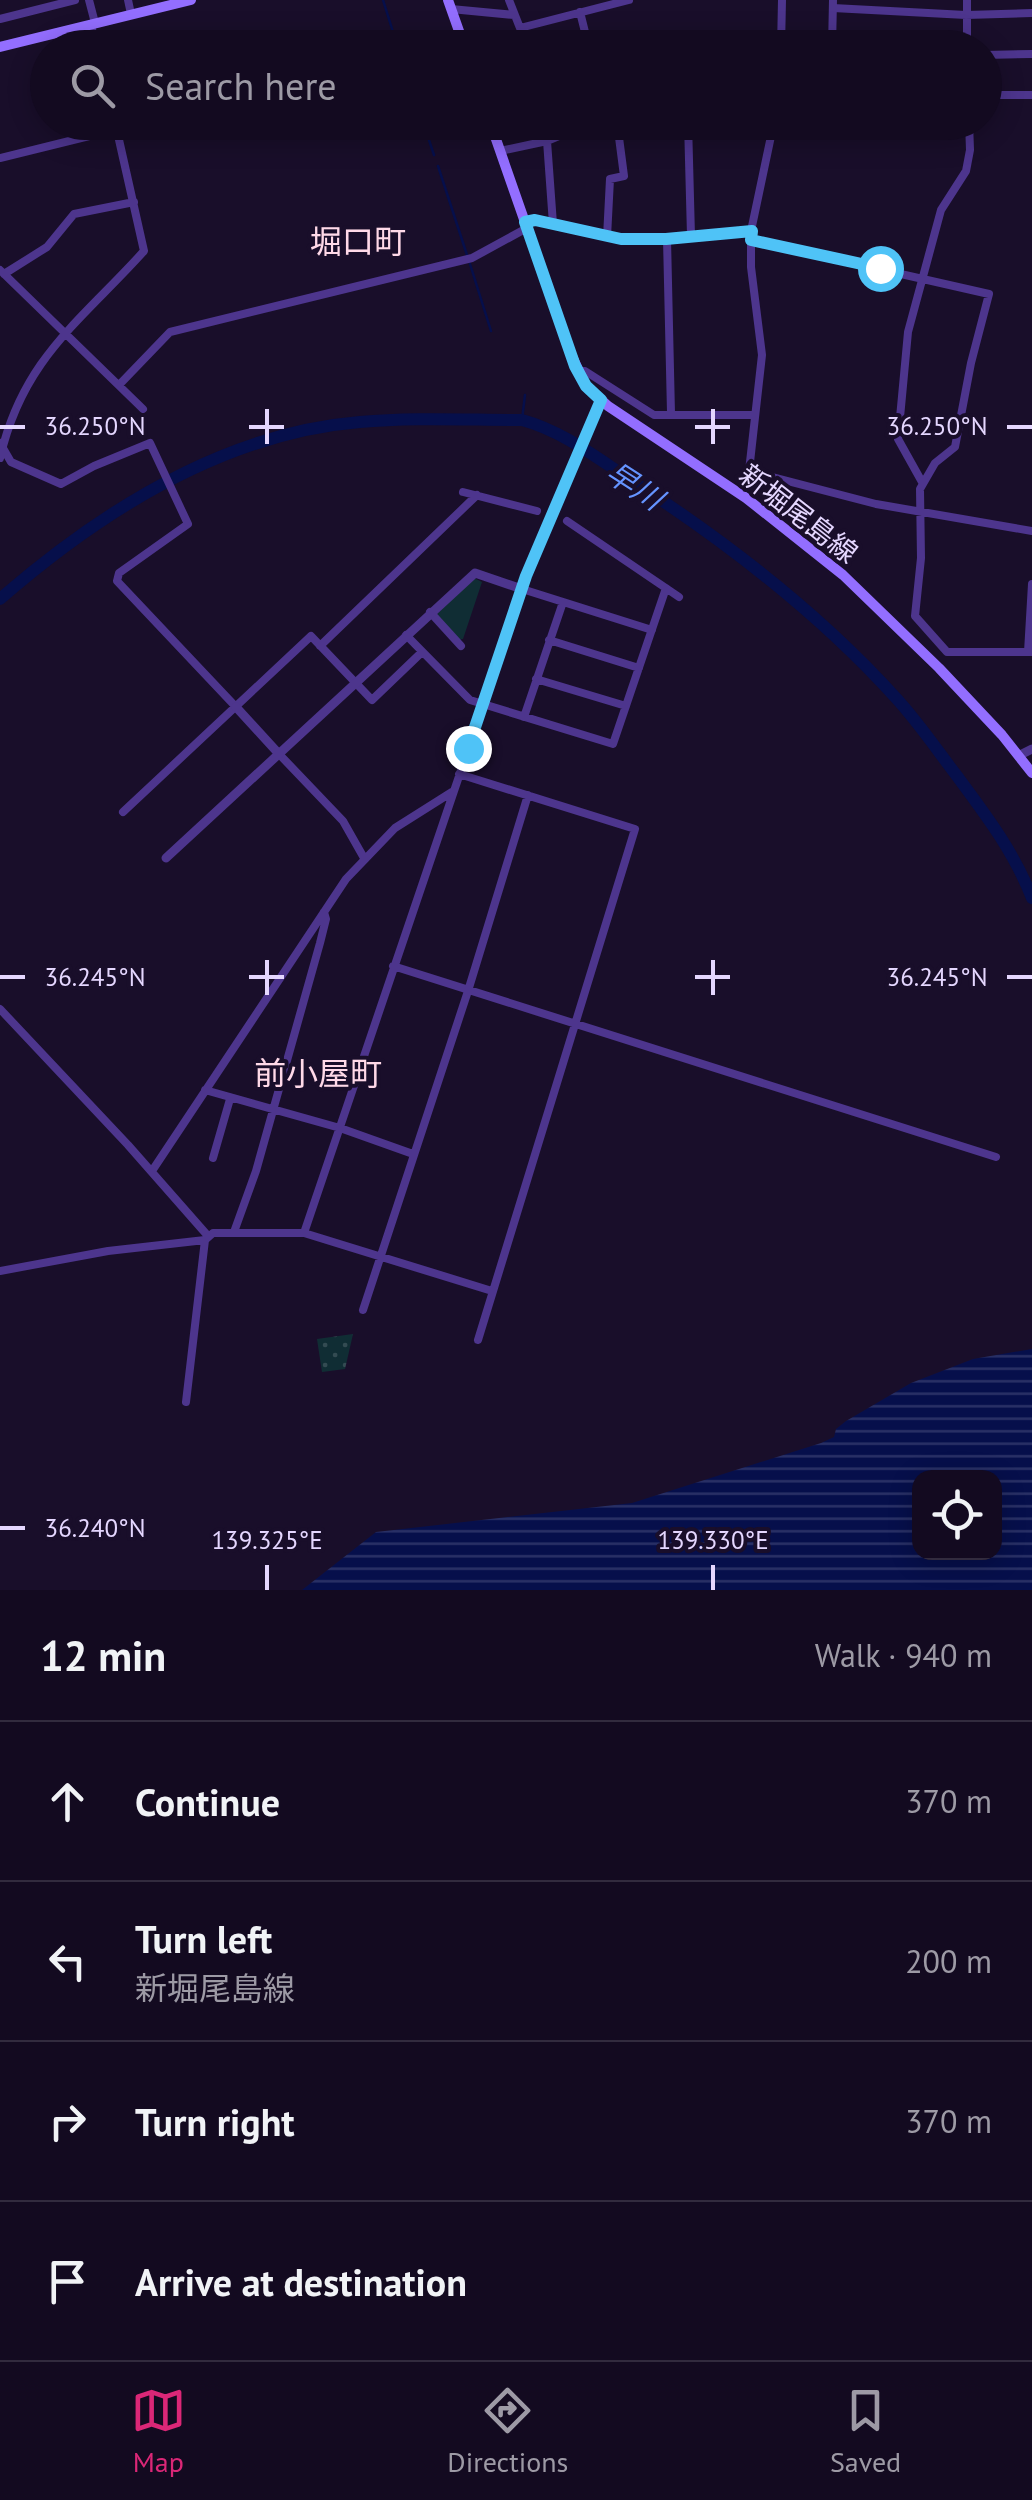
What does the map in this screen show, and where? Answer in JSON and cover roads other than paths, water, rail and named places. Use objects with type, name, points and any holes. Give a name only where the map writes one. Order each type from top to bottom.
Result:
[{"type":"main road","points":[[69,30],[190,0]]},
{"type":"main road","points":[[450,5],[459,30]]},
{"type":"main road","points":[[0,47],[30,40]]},
{"type":"main road","name":"新堀尾島線","points":[[496,140],[586,386],[746,498],[842,575],[906,634],[1020,755],[1032,773]]},
{"type":"street","points":[[0,18],[75,0]]},
{"type":"street","points":[[89,0],[94,30]]},
{"type":"street","points":[[128,0],[132,14]]},
{"type":"street","points":[[509,0],[520,28],[629,0]]},
{"type":"street","points":[[781,30],[782,0]]},
{"type":"street","points":[[966,30],[967,0]]},
{"type":"street","points":[[832,30],[833,4],[966,15],[1032,13]]},
{"type":"street","points":[[450,5],[514,15]]},
{"type":"street","points":[[580,12],[584,30]]},
{"type":"street","points":[[1002,55],[1032,54]]},
{"type":"street","points":[[1002,95],[1032,95]]},
{"type":"street","points":[[0,158],[65,140]]},
{"type":"street","points":[[0,458],[1,445],[38,366],[144,251],[119,140]]},
{"type":"street","points":[[607,238],[610,179],[624,176],[619,140]]},
{"type":"street","points":[[688,140],[691,236]]},
{"type":"street","points":[[770,140],[751,235],[750,268],[762,355],[748,468],[751,473],[876,504],[1032,531]]},
{"type":"street","points":[[922,482],[898,439],[908,332],[920,276],[941,210],[966,172],[970,140]]},
{"type":"street","points":[[500,151],[547,141],[553,224]]},
{"type":"street","points":[[134,202],[74,214],[48,247],[2,273],[143,409]]},
{"type":"street","points":[[119,385],[170,332],[472,258],[535,220],[607,238],[751,235],[847,263],[989,294],[955,447],[951,454],[934,463],[922,482],[914,616],[947,652],[1030,652],[1032,584]]},
{"type":"street","points":[[666,239],[671,413]]},
{"type":"street","points":[[578,372],[586,371],[654,415],[754,415]]},
{"type":"street","points":[[304,1233],[522,589],[601,400]]},
{"type":"street","points":[[1,445],[11,462],[62,484],[150,443],[188,524],[118,573],[117,581],[343,821],[364,858]]},
{"type":"street","points":[[463,492],[536,511]]},
{"type":"street","points":[[320,646],[478,495]]},
{"type":"street","points":[[567,522],[679,596]]},
{"type":"street","points":[[166,858],[472,574],[652,630]]},
{"type":"street","points":[[406,635],[463,696],[613,744],[666,588]]},
{"type":"street","points":[[524,717],[563,602]]},
{"type":"street","points":[[430,612],[462,646]]},
{"type":"street","points":[[124,812],[311,636],[372,700],[422,652]]},
{"type":"street","points":[[549,640],[639,668]]},
{"type":"street","points":[[536,679],[626,706]]},
{"type":"street","points":[[1020,755],[1032,749]]},
{"type":"street","points":[[459,774],[634,829],[478,1340]]},
{"type":"street","points":[[152,1171],[364,858],[395,828],[452,792]]},
{"type":"street","points":[[363,1310],[528,795]]},
{"type":"street","points":[[234,1232],[256,1172],[323,931],[324,912]]},
{"type":"street","points":[[393,966],[996,1157]]},
{"type":"street","points":[[0,1009],[152,1171],[206,1238],[186,1402]]},
{"type":"street","points":[[205,1090],[340,1128],[413,1154]]},
{"type":"street","points":[[213,1158],[230,1100]]},
{"type":"street","points":[[0,1271],[108,1250],[206,1238],[219,1232],[304,1233],[492,1291]]},
{"type":"waterway","points":[[383,0],[392,30]]},
{"type":"waterway","points":[[429,140],[434,155]]},
{"type":"waterway","points":[[438,166],[467,255]]},
{"type":"waterway","points":[[470,264],[491,331]]},
{"type":"waterway","points":[[522,420],[525,395]]},
{"type":"waterway","name":"早川","points":[[0,599],[122,507],[213,460],[261,442],[310,429],[360,422],[522,420],[566,438],[669,505],[738,555],[837,638],[928,737],[999,834],[1032,898]]},
{"type":"district","name":"堀口町","points":[[358,241]]},
{"type":"district","name":"前小屋町","points":[[318,1073]]}]
